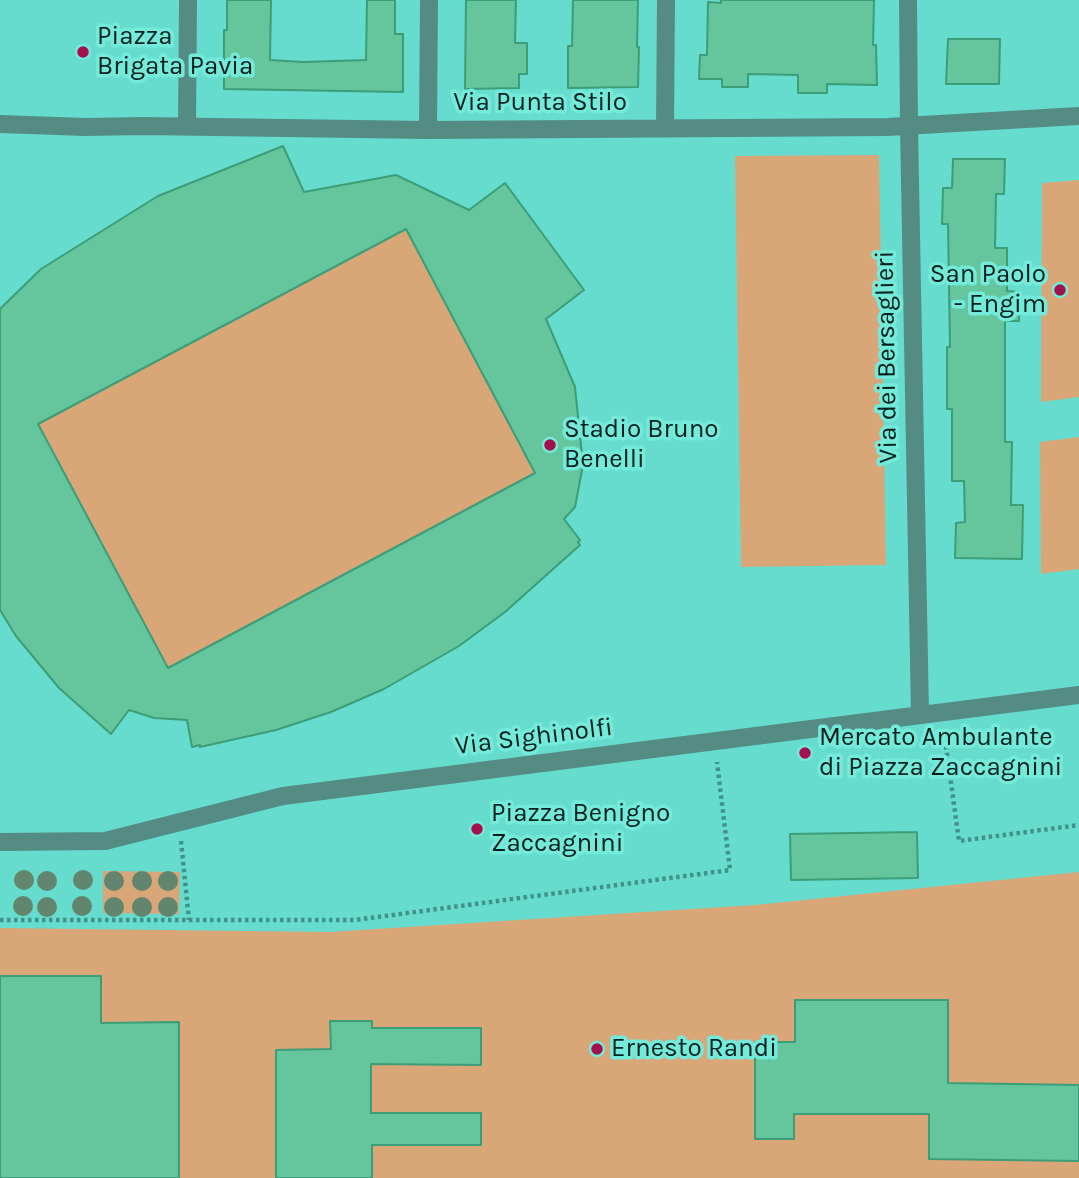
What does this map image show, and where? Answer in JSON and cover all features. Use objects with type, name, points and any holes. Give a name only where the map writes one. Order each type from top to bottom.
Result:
[{"type":"street","points":[[187,127],[188,0]]},
{"type":"street","points":[[428,130],[429,0]]},
{"type":"street","points":[[665,128],[666,0]]},
{"type":"street","name":"Via dei Bersaglieri","points":[[908,0],[919,714]]},
{"type":"street","name":"Via Punta Stilo","points":[[0,124],[428,130],[909,127],[1079,116]]},
{"type":"street","name":"Via Sighinolfi","points":[[0,842],[105,841],[283,796],[1079,695]]},
{"type":"path","points":[[942,711],[959,841],[1079,825]]},
{"type":"path","points":[[0,920],[355,920],[730,870],[714,740]]},
{"type":"path","points":[[179,822],[189,920]]},
{"type":"shaded area","points":[[879,155],[886,565],[741,567],[735,156]]},
{"type":"shaded area","name":"San Paolo - Engim","points":[[1079,180],[1079,397],[1041,402],[1042,183]]},
{"type":"shaded area","points":[[406,229],[535,473],[168,668],[39,424]]},
{"type":"shaded area","points":[[1079,437],[1079,569],[1041,574],[1040,442]]},
{"type":"shaded area","points":[[103,871],[180,872],[179,914],[103,913]]},
{"type":"shaded area","points":[[1079,872],[1079,1178],[0,1178],[0,928],[329,932],[755,905]]},
{"type":"building","points":[[227,0],[271,0],[270,60],[303,62],[366,60],[367,0],[395,0],[395,34],[403,34],[403,92],[224,89]]},
{"type":"building","points":[[466,0],[516,0],[515,43],[527,43],[527,74],[519,74],[519,88],[465,89]]},
{"type":"building","points":[[573,0],[638,0],[638,87],[568,88],[568,46],[572,46]]},
{"type":"building","points":[[721,0],[874,0],[873,45],[876,45],[877,85],[827,84],[827,93],[798,93],[798,75],[748,74],[748,87],[722,87],[722,79],[699,79],[700,55],[707,55],[708,2],[721,3]]},
{"type":"building","points":[[948,39],[1000,39],[999,84],[946,84]]},
{"type":"building","name":"Stadio Bruno Benelli","points":[[283,146],[304,192],[396,175],[469,210],[505,183],[584,290],[546,319],[575,387],[583,465],[575,507],[564,519],[580,540],[580,545],[505,612],[459,646],[384,689],[331,712],[276,730],[200,747],[192,747],[187,720],[154,718],[129,710],[111,734],[59,688],[16,636],[0,610],[0,309],[41,269],[158,196]],"holes":[[[406,229],[535,473],[168,668],[38,424]]]},
{"type":"building","points":[[953,159],[1005,159],[1004,194],[996,194],[995,248],[1007,248],[1007,291],[1019,292],[1019,321],[1005,321],[1005,442],[1012,442],[1011,505],[1023,505],[1022,559],[955,558],[956,523],[965,522],[964,481],[952,481],[952,409],[947,409],[947,347],[950,347],[948,224],[942,224],[943,188],[952,188]]},
{"type":"building","points":[[917,832],[918,878],[791,880],[790,834]]},
{"type":"building","points":[[0,976],[101,976],[101,1023],[179,1022],[179,1178],[0,1178]]},
{"type":"building","points":[[795,1000],[948,1000],[948,1083],[1079,1085],[1079,1161],[929,1159],[929,1114],[794,1114],[794,1139],[755,1139],[755,1042],[795,1042]]},
{"type":"building","points":[[330,1021],[372,1021],[372,1028],[481,1028],[481,1065],[371,1064],[371,1113],[481,1113],[481,1145],[372,1145],[372,1178],[276,1178],[276,1050],[331,1049]]},
{"type":"place","name":"Piazza Brigata Pavia","points":[[83,52]]},
{"type":"place","name":"San Paolo - Engim","points":[[1060,290]]},
{"type":"place","name":"Stadio Bruno Benelli","points":[[550,445]]},
{"type":"place","name":"Mercato Ambulante di Piazza Zaccagnini","points":[[805,753]]},
{"type":"place","name":"Piazza Benigno Zaccagnini","points":[[477,829]]},
{"type":"place","name":"Ernesto Randi","points":[[597,1049]]}]
